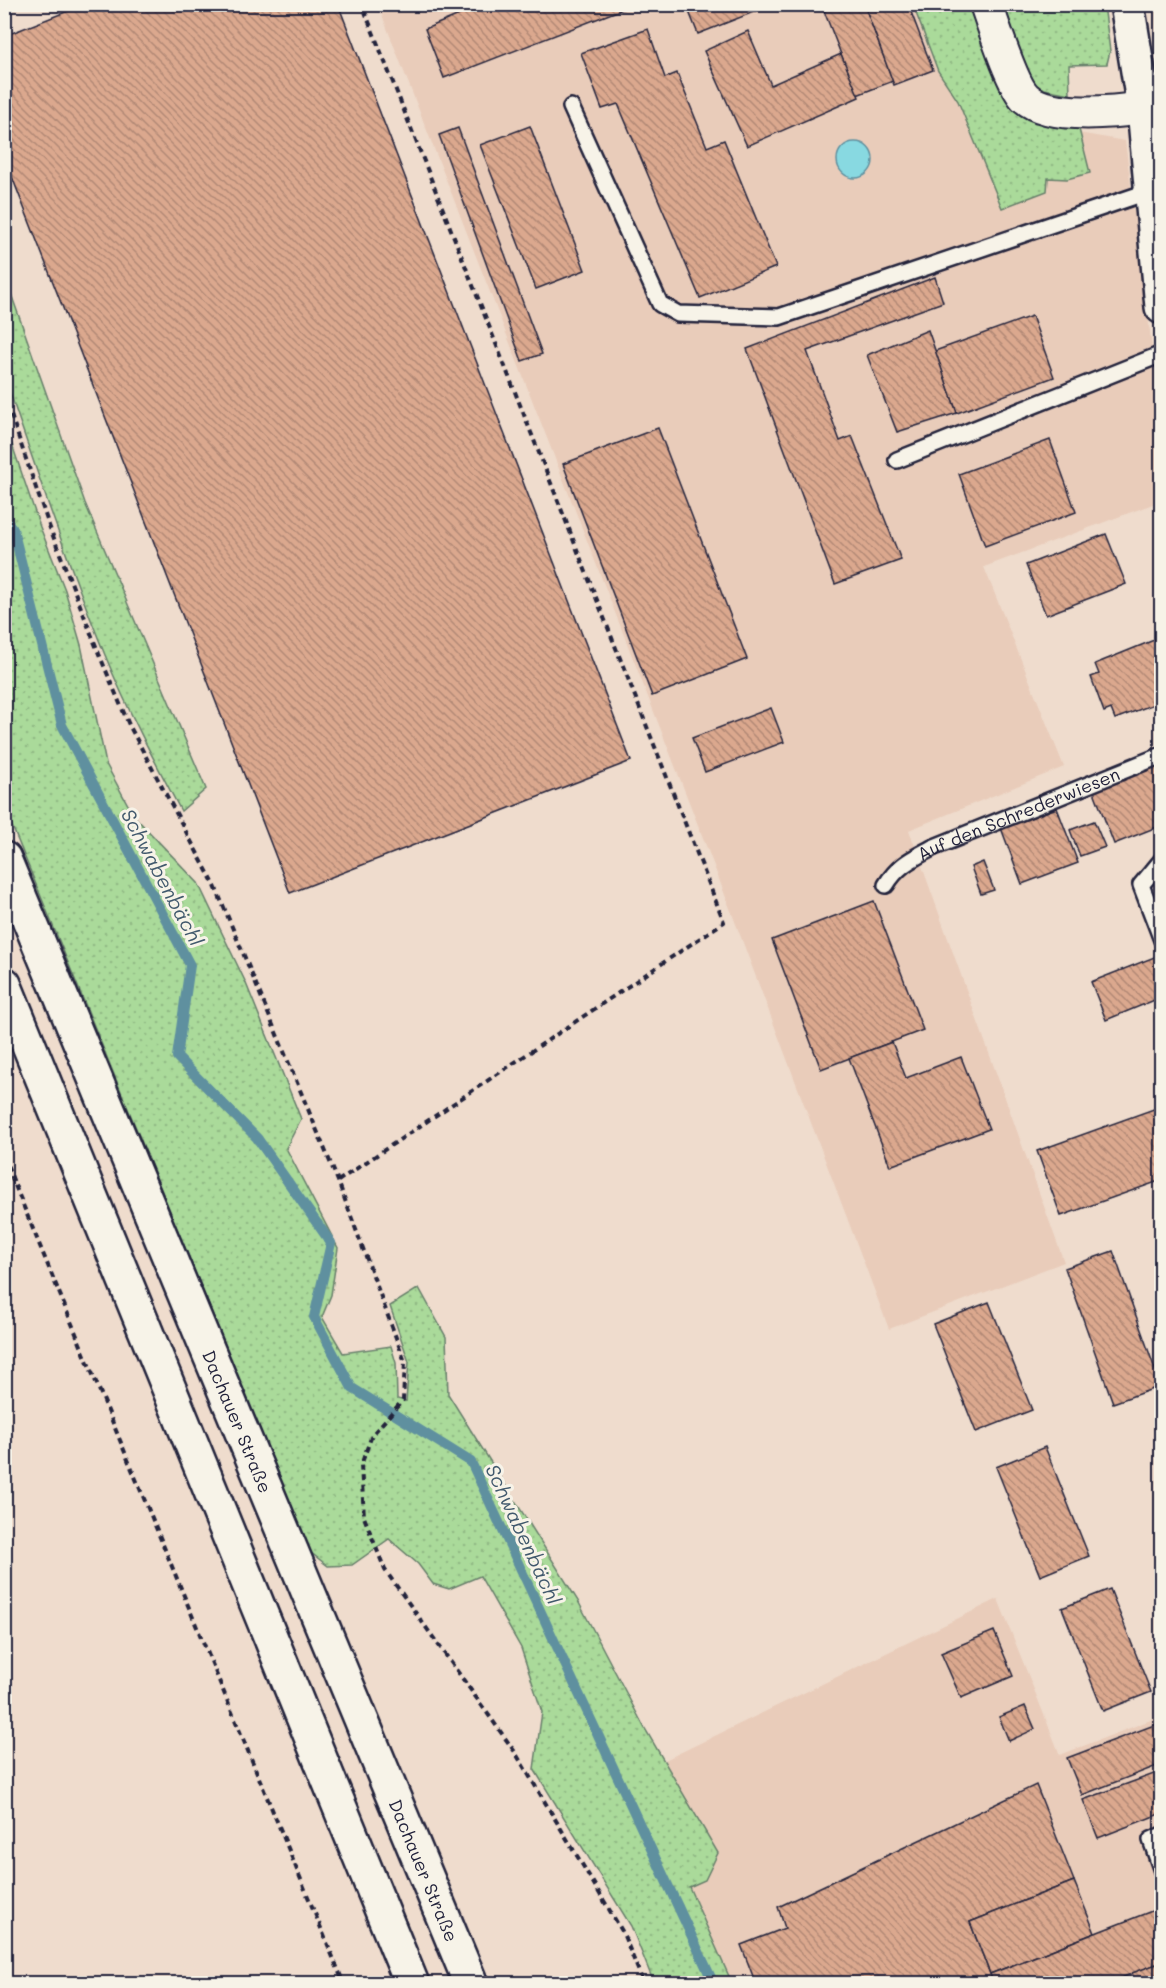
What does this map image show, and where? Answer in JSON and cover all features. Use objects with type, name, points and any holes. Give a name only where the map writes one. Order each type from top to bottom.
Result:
[{"type":"main road","points":[[1127,4],[1144,108],[1161,307]]},
{"type":"main road","name":"Dachauer Straße","points":[[4,859],[471,1983]]},
{"type":"main road","points":[[4,984],[412,1983]]},
{"type":"street","points":[[986,4],[1012,74],[1025,98],[1045,108],[1070,111],[1122,111],[1144,108]]},
{"type":"lane","points":[[571,107],[660,304],[678,314],[779,317],[1150,191]]},
{"type":"lane","points":[[897,460],[1161,354]]},
{"type":"lane","name":"Auf den Schrederwiesen","points":[[886,885],[900,867],[932,848],[1161,755]]},
{"type":"lane","points":[[1161,860],[1141,885],[1161,940]]},
{"type":"lane","points":[[1161,1835],[1151,1839],[1161,1871]]},
{"type":"path","points":[[338,1181],[724,922],[362,4]]},
{"type":"path","points":[[4,395],[48,523],[129,725],[215,886],[338,1181],[405,1362],[402,1400],[372,1435],[360,1465],[364,1517],[385,1570],[515,1752],[622,1931],[644,1983]]},
{"type":"path","points":[[4,1156],[344,1983]]},
{"type":"shaded area","points":[[378,5],[954,5],[1061,130],[1125,141],[1161,416],[1161,501],[984,567],[1064,767],[909,830],[1064,1262],[889,1329],[714,866]]},
{"type":"shaded area","points":[[998,1599],[1060,1755],[1161,1716],[1161,1983],[732,1983],[689,1887],[705,1879],[718,1853],[663,1761]]},
{"type":"green space","points":[[913,5],[970,5],[1002,84],[1045,123],[1079,129],[1090,173],[1067,179],[1048,178],[1047,191],[1002,208],[958,101],[938,71]]},
{"type":"green space","points":[[997,5],[1104,5],[1110,51],[1107,64],[1069,65],[1070,94],[1039,88],[1021,69]]},
{"type":"green space","points":[[4,274],[85,503],[206,789],[181,811],[113,675],[66,554],[7,384],[4,374]]},
{"type":"green space","points":[[5,424],[40,527],[65,590],[81,645],[106,764],[134,816],[198,883],[245,981],[301,1119],[286,1148],[338,1248],[331,1295],[322,1317],[343,1353],[391,1346],[396,1363],[397,1399],[406,1401],[409,1362],[390,1306],[419,1288],[446,1337],[448,1394],[578,1601],[644,1727],[718,1853],[705,1880],[689,1887],[732,1983],[654,1983],[631,1926],[534,1769],[542,1712],[521,1648],[480,1576],[449,1589],[433,1584],[418,1564],[389,1539],[352,1565],[328,1566],[310,1552],[5,809]]},
{"type":"water","points":[[855,142],[867,148],[873,160],[867,172],[855,178],[843,172],[837,160],[843,148]]},
{"type":"building","points":[[86,4],[338,4],[631,761],[290,893],[4,156],[4,36]]},
{"type":"building","points":[[486,4],[624,4],[625,8],[444,78],[425,29]]},
{"type":"building","points":[[686,4],[774,4],[698,34]]},
{"type":"building","points":[[841,4],[864,4],[893,81],[857,95],[824,11]]},
{"type":"building","points":[[864,4],[908,4],[933,70],[894,85]]},
{"type":"building","points":[[648,29],[665,78],[677,73],[707,147],[724,140],[776,267],[700,298],[618,104],[602,109],[581,53]]},
{"type":"building","points":[[748,31],[771,85],[841,54],[859,97],[747,146],[704,51]]},
{"type":"building","points":[[530,126],[585,270],[536,289],[480,145]]},
{"type":"building","points":[[458,128],[542,354],[522,361],[439,135]]},
{"type":"building","points":[[935,277],[943,302],[807,351],[840,441],[852,436],[901,560],[835,584],[747,349]]},
{"type":"building","points":[[1032,316],[1054,377],[957,413],[935,351]]},
{"type":"building","points":[[928,330],[957,413],[897,432],[867,355]]},
{"type":"building","points":[[658,428],[747,659],[652,696],[563,464]]},
{"type":"building","points":[[1050,440],[1076,512],[985,546],[959,474]]},
{"type":"building","points":[[1106,534],[1126,584],[1046,615],[1026,565]]},
{"type":"building","points":[[1154,640],[1162,658],[1162,701],[1115,719],[1111,709],[1104,712],[1091,677],[1099,674],[1095,664]]},
{"type":"building","points":[[771,708],[784,742],[705,772],[692,738]]},
{"type":"building","points":[[1162,763],[1162,825],[1114,844],[1093,789]]},
{"type":"building","points":[[1057,808],[1078,863],[1022,884],[1001,828]]},
{"type":"building","points":[[1094,821],[1105,847],[1080,856],[1070,830]]},
{"type":"building","points":[[983,862],[994,890],[981,894],[971,867]]},
{"type":"building","points":[[874,901],[923,1030],[821,1069],[772,940]]},
{"type":"building","points":[[1162,954],[1162,974],[1160,975],[1162,997],[1106,1020],[1091,982]]},
{"type":"building","points":[[892,1042],[906,1078],[961,1057],[989,1129],[890,1166],[849,1058]]},
{"type":"building","points":[[1162,1106],[1162,1180],[1061,1216],[1037,1151]]},
{"type":"building","points":[[1113,1251],[1161,1386],[1113,1403],[1065,1268]]},
{"type":"building","points":[[989,1302],[1032,1410],[976,1432],[933,1324]]},
{"type":"building","points":[[1045,1447],[1089,1556],[1040,1576],[996,1467]]},
{"type":"building","points":[[1110,1589],[1151,1692],[1103,1711],[1062,1608]]},
{"type":"building","points":[[994,1631],[1013,1676],[961,1698],[941,1653]]},
{"type":"building","points":[[1025,1706],[1035,1729],[1009,1741],[999,1717]]},
{"type":"building","points":[[1162,1722],[1162,1764],[1082,1795],[1067,1758]]},
{"type":"building","points":[[1162,1771],[1162,1813],[1098,1838],[1083,1800]]},
{"type":"building","points":[[1036,1785],[1074,1881],[970,1922],[994,1984],[756,1984],[741,1945],[785,1928],[778,1907]]},
{"type":"building","points":[[1074,1881],[1095,1933],[990,1974],[970,1922]]},
{"type":"building","points":[[1157,1909],[1162,1920],[1162,1962],[1106,1984],[994,1984],[990,1974]]},
{"type":"building","points":[[1162,1962],[1162,1984],[1136,1984],[1132,1973]]},
{"type":"building","points":[[1123,1977],[1126,1984],[1106,1984]]},
{"type":"waterway","name":"Schwabenbächl","points":[[4,518],[13,529],[62,725],[190,965],[177,1057],[257,1138],[331,1243],[314,1317],[352,1388],[471,1462],[714,1984]]}]
